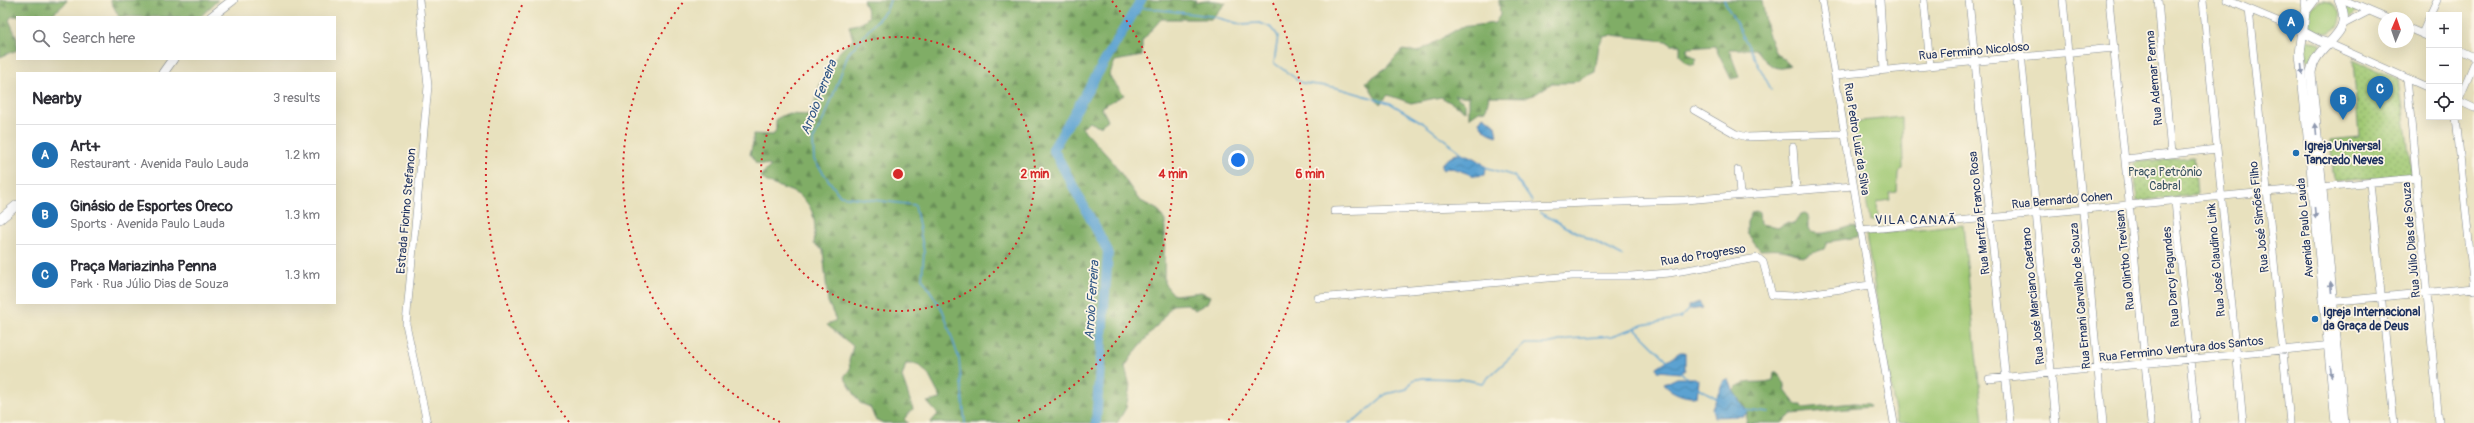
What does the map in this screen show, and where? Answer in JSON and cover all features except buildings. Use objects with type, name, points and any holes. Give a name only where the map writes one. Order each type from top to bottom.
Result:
[{"type":"main road","points":[[212,16],[233,0]]},
{"type":"main road","points":[[2305,12],[2314,0]]},
{"type":"main road","points":[[2339,0],[2345,16],[2344,24]]},
{"type":"main road","name":"Avenida Paulo Lauda","points":[[2305,12],[2301,31],[2300,54],[2317,188],[2332,345],[2336,423]]},
{"type":"main road","name":"Avenida Paulo Lauda","points":[[2317,188],[2311,73],[2315,58],[2330,44],[2344,24]]},
{"type":"main road","points":[[2301,31],[2320,41],[2330,44]]},
{"type":"main road","points":[[164,72],[172,60]]},
{"type":"main road","points":[[0,219],[16,206]]},
{"type":"main road","name":"Avenida Paulo Lauda","points":[[2332,345],[2344,423]]},
{"type":"street","name":"Estrada Fiorino Stefanon","points":[[419,0],[428,86],[406,324],[427,423]]},
{"type":"street","name":"Rua Pedro Luiz da Silva","points":[[1822,0],[1836,75],[1860,230],[1894,423]]},
{"type":"street","points":[[1880,0],[1884,70]]},
{"type":"street","points":[[1924,0],[1930,66]]},
{"type":"street","name":"Rua Marfiza Franco Rosa","points":[[1969,0],[2010,423]]},
{"type":"street","name":"Rua José Marciano Caetano","points":[[2016,0],[2056,423]]},
{"type":"street","name":"Rua Ernani Carvalho de Souza","points":[[2063,0],[2103,423]]},
{"type":"street","name":"Rua Olintho Trevisan","points":[[2109,0],[2151,423]]},
{"type":"street","name":"Rua Ademar Penna","points":[[2158,0],[2171,154]]},
{"type":"street","name":"Rua José Claudino Link","points":[[2203,0],[2243,423]]},
{"type":"street","points":[[2227,0],[2301,31]]},
{"type":"street","points":[[2304,0],[2305,12]]},
{"type":"street","points":[[2344,0],[2378,15]]},
{"type":"street","points":[[2432,12],[2437,0]]},
{"type":"street","name":"Rua José Simões Filho","points":[[2249,9],[2284,350],[2290,423]]},
{"type":"street","points":[[2344,24],[2369,11]]},
{"type":"street","points":[[2414,30],[2426,35]]},
{"type":"street","points":[[2330,44],[2426,87]]},
{"type":"street","name":"Rua Fermino Nicoloso","points":[[1836,75],[2114,48]]},
{"type":"street","points":[[2462,51],[2474,57]]},
{"type":"street","points":[[2462,93],[2474,64]]},
{"type":"street","name":"Rua Júlio Dias de Souza","points":[[2407,78],[2439,423]]},
{"type":"street","points":[[2462,102],[2474,108]]},
{"type":"street","points":[[1694,110],[1736,134],[1747,137],[1845,134]]},
{"type":"street","points":[[2328,302],[2474,289],[2456,120]]},
{"type":"street","points":[[1793,147],[1796,191]]},
{"type":"street","points":[[2125,159],[2217,149]]},
{"type":"street","points":[[1738,170],[1740,195]]},
{"type":"street","name":"Rua Bernardo Cohen","points":[[1860,230],[2417,178]]},
{"type":"street","points":[[2370,183],[2394,423]]},
{"type":"street","points":[[1334,211],[1684,200],[1853,186]]},
{"type":"street","name":"Rua Darcy Fagundes","points":[[2175,201],[2196,423]]},
{"type":"street","name":"Rua do Progresso","points":[[1318,298],[1572,276],[1631,276],[1669,273],[1758,258],[1763,262],[1769,289],[1772,295],[1792,296],[1870,285]]},
{"type":"street","name":"Rua Fermino Ventura dos Santos","points":[[1989,379],[2332,345]]},
{"type":"green space","points":[[0,0],[67,0],[64,5],[51,16],[12,16],[9,20],[16,36],[16,50],[0,57]]},
{"type":"green space","points":[[110,0],[218,0],[201,16],[118,16]]},
{"type":"green space","points":[[863,0],[1196,0],[1195,3],[1203,1],[1218,1],[1226,3],[1211,19],[1161,19],[1142,41],[1142,56],[1115,61],[1109,76],[1124,95],[1101,107],[1108,120],[1100,126],[1088,122],[1082,128],[1113,162],[1139,200],[1158,210],[1165,221],[1164,283],[1174,295],[1201,292],[1210,296],[1207,303],[1195,310],[1187,304],[1172,305],[1130,359],[1125,367],[1130,386],[1126,408],[1117,423],[930,423],[938,414],[927,402],[941,399],[928,374],[917,364],[906,364],[902,377],[913,409],[904,419],[908,423],[883,423],[875,419],[870,407],[860,403],[844,377],[850,369],[849,361],[853,346],[827,325],[836,320],[828,302],[823,250],[814,244],[814,217],[807,203],[802,198],[794,193],[765,181],[760,176],[771,166],[756,163],[750,154],[753,143],[753,134],[773,135],[776,130],[776,119],[786,114],[810,115],[823,78],[830,64],[835,57],[853,40],[849,26],[862,23],[869,16]]},
{"type":"green space","points":[[1499,0],[1762,0],[1767,30],[1775,52],[1790,65],[1785,68],[1775,67],[1766,61],[1755,49],[1729,49],[1739,77],[1731,79],[1715,46],[1688,48],[1687,52],[1697,59],[1694,65],[1686,63],[1680,55],[1680,45],[1672,45],[1666,41],[1612,35],[1604,37],[1599,45],[1595,72],[1572,83],[1552,83],[1534,95],[1526,97],[1489,96],[1486,110],[1479,111],[1469,118],[1469,97],[1454,95],[1465,103],[1465,111],[1441,97],[1411,103],[1388,95],[1380,104],[1366,82],[1387,67],[1402,50],[1418,52],[1461,27],[1495,23],[1500,15]]},
{"type":"green space","points":[[2321,1],[2327,1],[2337,8],[2340,17],[2339,23],[2333,30],[2327,33],[2321,33],[2311,26],[2308,20],[2308,14],[2315,4]]},
{"type":"green space","points":[[2345,3],[2359,9],[2347,20]]},
{"type":"green space","points":[[2305,38],[2322,45],[2309,62],[2305,57]]},
{"type":"green space","points":[[2353,60],[2399,80],[2412,175],[2334,181],[2330,140],[2359,137]]},
{"type":"green space","points":[[1902,117],[1903,168],[1898,173],[1897,192],[1889,193],[1890,200],[1877,202],[1878,219],[1870,221],[1852,122]]},
{"type":"green space","name":"Praça Petrônio Cabral","points":[[2194,157],[2197,195],[2137,201],[2134,162]]},
{"type":"green space","points":[[1756,211],[1759,213],[1760,224],[1779,227],[1786,223],[1794,224],[1801,214],[1805,213],[1808,215],[1808,230],[1812,232],[1830,232],[1852,226],[1857,228],[1858,237],[1827,242],[1824,249],[1802,257],[1792,252],[1782,250],[1760,250],[1747,233],[1747,222],[1752,212]]},
{"type":"green space","points":[[1963,224],[1983,423],[1897,423],[1866,235]]},
{"type":"green space","points":[[1774,372],[1777,372],[1785,384],[1785,390],[1796,405],[1802,405],[1803,408],[1854,403],[1868,404],[1870,407],[1792,414],[1782,423],[1746,423],[1747,412],[1734,392],[1734,389],[1743,384],[1773,380]]},
{"type":"water","points":[[1483,116],[1495,124],[1497,136],[1486,131],[1482,127],[1479,122]]},
{"type":"water","points":[[1457,153],[1473,157],[1480,162],[1486,167],[1485,175],[1475,176],[1449,167],[1443,170],[1441,167],[1442,163]]},
{"type":"water","points":[[1699,302],[1703,308],[1688,310],[1688,306]]},
{"type":"water","points":[[1680,352],[1685,352],[1685,370],[1680,373],[1658,371],[1657,367]]},
{"type":"water","points":[[1677,378],[1695,378],[1699,381],[1697,396],[1684,396],[1670,390],[1664,384]]},
{"type":"water","points":[[1724,380],[1729,380],[1734,392],[1747,412],[1744,416],[1714,417],[1712,409]]},
{"type":"waterway","name":"Arroio Ferreira","points":[[890,0],[887,9],[848,54],[827,112],[813,140],[814,160],[840,196],[915,205],[924,252],[922,278],[943,311],[959,359],[965,423]]},
{"type":"waterway","name":"Arroio Ferreira","points":[[1096,423],[1108,251],[1053,149],[1141,0]]},
{"type":"waterway","points":[[1724,0],[1771,89]]},
{"type":"waterway","points":[[1136,7],[1211,16],[1240,24],[1260,23],[1272,28],[1278,36],[1274,63],[1302,83],[1334,87],[1390,103],[1423,123],[1462,153]]},
{"type":"waterway","points":[[1485,167],[1514,176],[1532,201]]},
{"type":"waterway","points":[[1540,213],[1622,256]]},
{"type":"waterway","points":[[1349,423],[1355,421],[1386,394],[1407,389],[1413,380],[1423,378],[1461,379],[1482,383],[1525,344],[1547,344],[1568,339],[1612,336],[1643,325],[1680,318],[1688,310]]},
{"type":"waterway","points":[[1635,328],[1669,362]]},
{"type":"waterway","points":[[1679,371],[1687,378]]},
{"type":"waterway","points":[[1697,387],[1718,399]]},
{"type":"waterway","points":[[1745,410],[1769,413]]},
{"type":"place","name":"Art+","points":[[2291,42]]},
{"type":"place","name":"Praça Mariazinha Penna","points":[[2380,109]]},
{"type":"place","name":"Ginásio de Esportes Oreco","points":[[2343,120]]},
{"type":"place","name":"Igreja Universal Tancredo Neves","points":[[2296,153]]},
{"type":"place","name":"Igreja Internacional da Graça de Deus","points":[[2315,319]]},
{"type":"district","name":"VILA CANAÃ","points":[[1916,219]]}]
